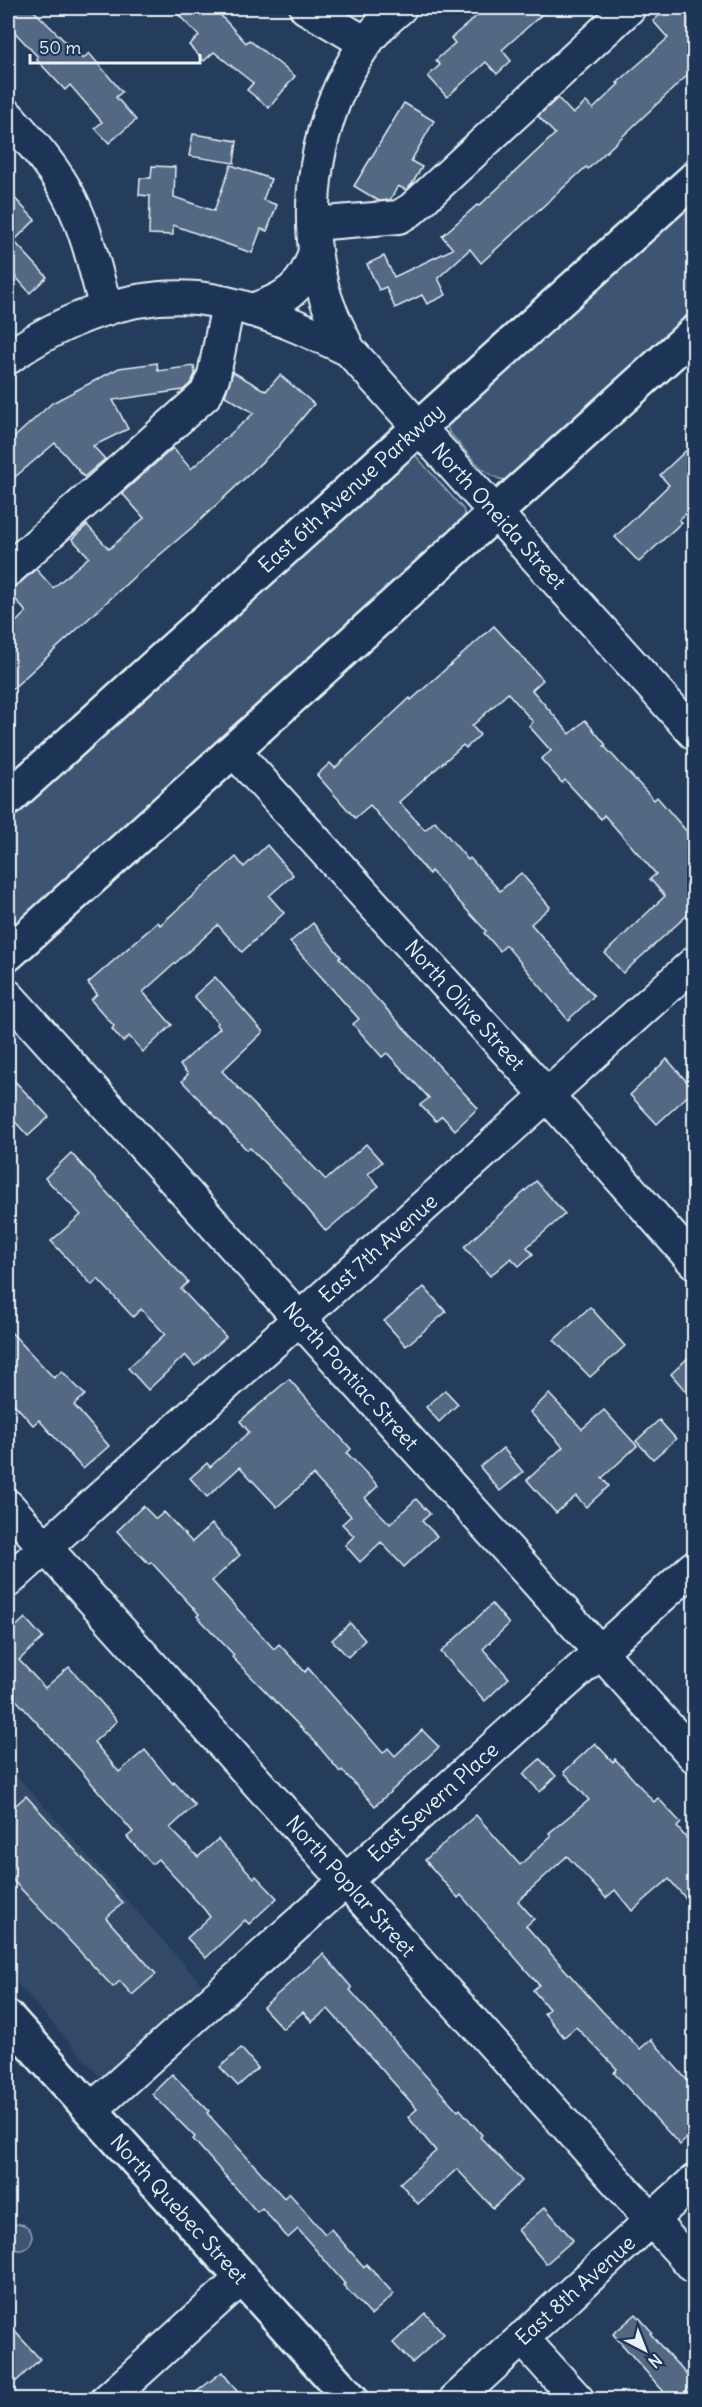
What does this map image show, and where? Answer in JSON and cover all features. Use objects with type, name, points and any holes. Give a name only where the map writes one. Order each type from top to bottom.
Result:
[{"type":"main road","name":"East 6th Avenue Parkway","points":[[8,799],[694,178]]},
{"type":"main road","points":[[8,954],[694,333]]},
{"type":"main road","name":"North Quebec Street","points":[[8,2018],[352,2400]]},
{"type":"street","points":[[306,8],[366,43]]},
{"type":"street","name":"North Oneida Street","points":[[400,8],[366,43],[345,78],[330,114],[315,175],[314,238],[326,300],[349,350],[694,733]]},
{"type":"street","points":[[239,307],[271,304],[294,289],[310,268],[314,238],[399,217],[412,209],[628,8]]},
{"type":"street","points":[[8,116],[44,158],[71,201],[87,243],[106,309]]},
{"type":"street","points":[[8,358],[58,327],[106,309],[145,300],[178,297],[239,307],[304,329],[349,350]]},
{"type":"street","points":[[8,570],[206,394],[239,307]]},
{"type":"street","name":"North Olive Street","points":[[233,750],[547,1095],[694,1262]]},
{"type":"street","name":"East 7th Avenue","points":[[8,1581],[694,963]]},
{"type":"street","name":"North Pontiac Street","points":[[8,996],[694,1756]]},
{"type":"street","name":"North Poplar Street","points":[[8,1506],[694,2267]]},
{"type":"street","name":"East Severn Place","points":[[91,2110],[694,1567]]},
{"type":"street","name":"East 8th Avenue","points":[[455,2400],[694,2181]]},
{"type":"street","points":[[107,2400],[242,2278]]},
{"type":"street","points":[[522,2337],[578,2400]]},
{"type":"shaded area","points":[[694,194],[694,309],[505,480],[497,478],[482,468],[449,432],[446,423]]},
{"type":"shaded area","points":[[410,455],[416,456],[463,509],[465,515],[461,524],[8,933],[8,814]]},
{"type":"shaded area","points":[[8,1766],[204,1987],[108,2077],[98,2075],[8,1973]]},
{"type":"shaded area","points":[[19,2224],[28,2228],[32,2237],[28,2246],[19,2250],[10,2246],[6,2237],[10,2228]]},
{"type":"building","points":[[8,8],[31,8],[83,59],[89,53],[122,92],[116,97],[136,120],[109,143],[95,128],[102,122],[70,85],[65,90],[8,25]]},
{"type":"building","points":[[172,8],[214,8],[246,43],[249,40],[295,76],[269,108],[247,90],[253,83],[214,52],[204,61],[189,45],[199,36]]},
{"type":"building","points":[[486,8],[549,8],[502,50],[511,61],[497,74],[486,62],[447,97],[428,76],[440,65],[436,60],[455,43],[451,38]]},
{"type":"building","points":[[668,8],[694,8],[694,69],[588,169],[586,167],[481,263],[470,249],[438,278],[446,295],[427,304],[422,295],[395,308],[386,287],[379,290],[367,264],[384,256],[394,277],[453,249],[442,236],[477,205],[479,206],[555,134],[538,116],[558,98],[573,114],[586,102],[593,109],[619,84],[617,83],[668,38],[653,21]]},
{"type":"building","points":[[404,103],[434,121],[411,161],[422,167],[412,184],[406,190],[398,186],[390,200],[379,201],[354,186]]},
{"type":"building","points":[[193,134],[237,141],[234,163],[189,156]]},
{"type":"building","points":[[231,165],[271,179],[263,200],[277,205],[267,231],[261,229],[252,253],[173,225],[173,235],[149,234],[150,196],[139,195],[140,178],[151,178],[152,166],[175,167],[174,197],[214,211]]},
{"type":"building","points":[[8,191],[35,220],[14,241],[47,277],[30,293],[8,268]]},
{"type":"building","points":[[157,363],[158,371],[194,366],[195,374],[191,383],[183,390],[113,400],[128,429],[93,446],[105,459],[84,477],[55,443],[8,483],[8,443],[52,403],[119,368]]},
{"type":"building","points":[[233,372],[266,391],[280,375],[314,404],[278,447],[8,693],[8,630],[26,612],[8,590],[36,569],[53,588],[89,557],[72,539],[87,525],[109,549],[144,518],[122,493],[173,448],[191,469],[254,413],[225,396]]},
{"type":"building","points":[[694,443],[694,506],[679,520],[682,522],[639,562],[615,537],[669,485],[660,475]]},
{"type":"building","points":[[494,626],[543,680],[532,690],[570,734],[585,720],[606,745],[604,746],[654,800],[657,797],[694,843],[694,909],[623,973],[605,953],[665,896],[650,879],[656,874],[604,815],[601,819],[565,780],[562,783],[541,759],[551,751],[529,726],[533,722],[508,693],[472,726],[480,735],[466,748],[463,745],[399,802],[425,830],[435,821],[468,860],[470,858],[500,891],[521,873],[550,907],[531,924],[594,996],[568,1020],[506,945],[500,951],[484,933],[486,931],[431,871],[429,874],[370,805],[355,818],[317,775],[330,763],[335,768],[410,698],[411,700]]},
{"type":"building","points":[[267,845],[293,875],[269,896],[284,913],[242,952],[218,925],[143,992],[172,1025],[143,1052],[129,1036],[123,1042],[112,1029],[114,1026],[91,1000],[97,994],[88,983],[158,922],[160,925],[236,857],[244,867]]},
{"type":"building","points":[[313,923],[341,957],[339,958],[478,1108],[455,1130],[442,1116],[436,1121],[420,1105],[429,1098],[387,1053],[382,1057],[353,1024],[359,1019],[290,942]]},
{"type":"building","points":[[215,977],[263,1032],[222,1071],[326,1180],[366,1144],[382,1162],[368,1174],[379,1186],[326,1231],[293,1192],[250,1148],[247,1150],[182,1081],[188,1074],[180,1065],[220,1028],[194,996]]},
{"type":"building","points":[[667,1059],[694,1090],[657,1124],[630,1095]]},
{"type":"building","points":[[8,1074],[49,1117],[28,1136],[8,1114]]},
{"type":"building","points":[[71,1153],[188,1282],[181,1289],[226,1337],[195,1366],[185,1355],[148,1390],[128,1368],[165,1334],[141,1309],[133,1317],[98,1279],[92,1285],[51,1241],[81,1215],[45,1178]]},
{"type":"building","points":[[536,1181],[565,1214],[527,1247],[533,1254],[519,1266],[511,1258],[490,1276],[464,1247]]},
{"type":"building","points":[[424,1287],[446,1312],[406,1346],[384,1321]]},
{"type":"building","points":[[590,1307],[625,1346],[590,1377],[554,1340]]},
{"type":"building","points":[[8,1329],[54,1378],[62,1371],[85,1395],[74,1405],[109,1446],[83,1469],[39,1420],[33,1425],[8,1397]]},
{"type":"building","points":[[694,1352],[694,1401],[671,1374]]},
{"type":"building","points":[[289,1379],[351,1449],[347,1453],[378,1486],[365,1498],[390,1524],[416,1499],[430,1514],[422,1521],[437,1536],[404,1567],[381,1542],[360,1562],[345,1545],[354,1536],[342,1524],[351,1516],[313,1475],[277,1507],[240,1467],[207,1497],[190,1478],[207,1463],[210,1467],[249,1432],[240,1421]]},
{"type":"building","points":[[445,1390],[458,1404],[439,1422],[426,1407]]},
{"type":"building","points":[[549,1394],[582,1429],[604,1410],[637,1446],[602,1478],[609,1486],[586,1507],[576,1496],[556,1513],[527,1480],[563,1447],[530,1412]]},
{"type":"building","points":[[659,1420],[676,1439],[653,1459],[636,1441]]},
{"type":"building","points":[[503,1448],[523,1472],[500,1491],[480,1467]]},
{"type":"building","points":[[143,1506],[156,1519],[164,1512],[192,1542],[212,1524],[240,1555],[212,1581],[274,1649],[279,1644],[305,1672],[308,1668],[383,1753],[388,1748],[395,1756],[422,1730],[439,1747],[375,1806],[232,1657],[234,1655],[151,1562],[149,1564],[117,1531]]},
{"type":"building","points":[[492,1604],[509,1624],[483,1649],[509,1678],[485,1701],[441,1652]]},
{"type":"building","points":[[25,1618],[43,1638],[19,1660],[45,1688],[69,1667],[98,1699],[117,1721],[94,1742],[119,1772],[145,1750],[173,1784],[174,1782],[195,1805],[170,1828],[198,1857],[218,1839],[254,1878],[256,1876],[277,1898],[249,1924],[245,1920],[206,1958],[187,1938],[210,1917],[158,1859],[152,1864],[127,1837],[133,1832],[8,1691],[8,1634]]},
{"type":"building","points":[[350,1623],[365,1640],[348,1657],[332,1640]]},
{"type":"building","points":[[595,1743],[613,1762],[615,1759],[654,1802],[658,1798],[681,1823],[677,1827],[694,1847],[694,1908],[669,1879],[632,1911],[615,1890],[606,1898],[567,1856],[518,1901],[534,1919],[526,1926],[603,2012],[640,2049],[651,2039],[694,2088],[694,2131],[680,2145],[614,2073],[617,2069],[576,2027],[564,2037],[544,2013],[549,2009],[533,1990],[539,1985],[461,1895],[458,1898],[425,1860],[476,1815],[520,1865],[551,1836],[549,1833],[589,1800],[564,1772]]},
{"type":"building","points":[[540,1759],[556,1776],[540,1792],[523,1774]]},
{"type":"building","points":[[26,1796],[123,1903],[106,1918],[156,1974],[132,1995],[120,1981],[113,1987],[8,1875],[8,1812]]},
{"type":"building","points":[[323,1954],[352,1988],[350,1990],[413,2062],[458,2111],[460,2109],[482,2135],[480,2137],[522,2181],[493,2208],[457,2169],[418,2204],[400,2183],[436,2151],[408,2117],[417,2109],[328,2009],[312,2022],[303,2012],[283,2029],[263,2007]]},
{"type":"building","points":[[241,2048],[258,2068],[238,2086],[220,2067]]},
{"type":"building","points":[[172,2074],[209,2111],[207,2113],[284,2198],[289,2193],[325,2234],[331,2229],[364,2267],[366,2264],[394,2294],[371,2315],[343,2285],[345,2284],[298,2229],[288,2238],[262,2208],[257,2212],[193,2139],[195,2137],[152,2094]]},
{"type":"building","points":[[545,2207],[573,2240],[546,2264],[518,2230]]},
{"type":"building","points":[[425,2313],[444,2334],[412,2363],[393,2343]]},
{"type":"building","points":[[636,2314],[694,2383],[676,2400],[671,2400],[613,2334]]},
{"type":"building","points":[[8,2324],[40,2359],[8,2389]]},
{"type":"building","points":[[222,2372],[244,2400],[186,2400]]}]
